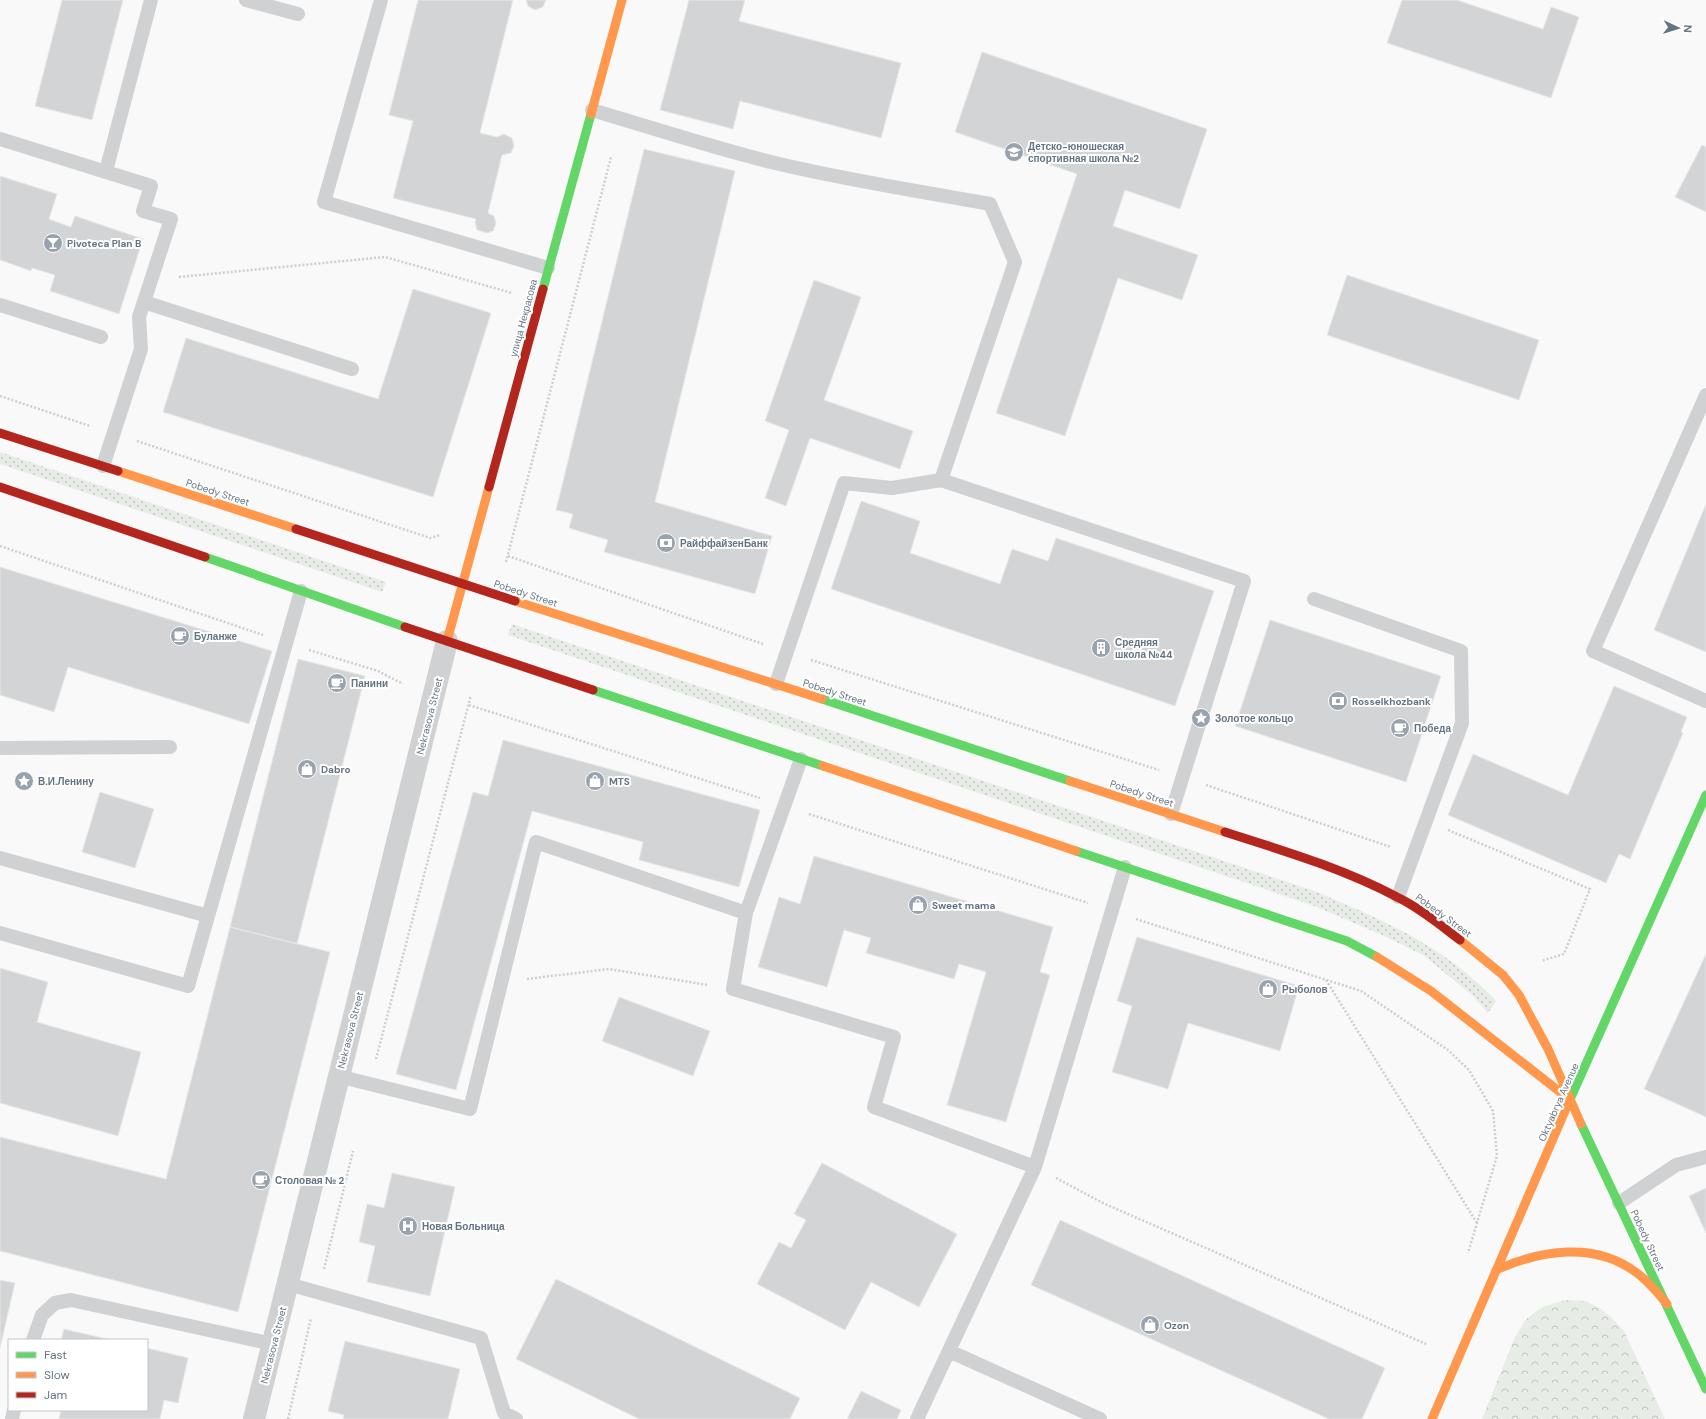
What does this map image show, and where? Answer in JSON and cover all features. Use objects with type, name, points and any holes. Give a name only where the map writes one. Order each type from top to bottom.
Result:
[{"type":"main road","name":"улица Некрасова","points":[[447,641],[622,0]]},
{"type":"main road","name":"Pobedy Street","points":[[0,433],[776,684],[1338,869],[1398,897],[1424,913],[1464,943],[1503,975],[1519,995],[1548,1049],[1570,1100],[1667,1304],[1706,1390]]},
{"type":"main road","name":"Pobedy Street","points":[[0,487],[447,641],[1347,941],[1389,962],[1432,991],[1570,1100]]},
{"type":"main road","name":"Oktyabrya Avenue","points":[[1432,1419],[1570,1100],[1706,795]]},
{"type":"main road","points":[[1496,1270],[1510,1263],[1547,1253],[1562,1251],[1585,1252],[1604,1256],[1630,1268],[1649,1282],[1667,1304]]},
{"type":"street","name":"Nekrasova Street","points":[[254,1419],[447,641]]},
{"type":"lane","points":[[106,171],[151,0]]},
{"type":"lane","points":[[246,0],[298,14]]},
{"type":"lane","points":[[381,0],[324,202],[548,268]]},
{"type":"lane","points":[[592,110],[652,130],[776,163],[907,190],[990,204],[1015,262],[941,480]]},
{"type":"lane","points":[[0,139],[151,186],[143,211],[170,219],[139,317],[141,349],[103,466]]},
{"type":"lane","points":[[144,302],[352,369]]},
{"type":"lane","points":[[0,304],[101,337]]},
{"type":"lane","points":[[1706,395],[1593,651],[1706,702]]},
{"type":"lane","points":[[776,684],[844,483],[892,488],[941,480],[1244,581],[1171,814]]},
{"type":"lane","points":[[0,933],[188,986],[301,591]]},
{"type":"lane","points":[[1314,599],[1461,651],[1462,723],[1398,897]]},
{"type":"lane","points":[[0,748],[170,748]]},
{"type":"lane","points":[[801,759],[746,913],[733,988],[894,1037],[874,1107],[1035,1167]]},
{"type":"lane","points":[[338,1076],[470,1109],[536,842],[746,913]]},
{"type":"lane","points":[[0,858],[208,916]]},
{"type":"lane","points":[[917,1419],[1035,1167],[1125,867]]},
{"type":"lane","points":[[1619,1203],[1676,1165],[1706,1158]]},
{"type":"lane","points":[[288,1284],[481,1338],[504,1413],[516,1419]]},
{"type":"lane","points":[[33,1339],[42,1315],[55,1303],[71,1300],[273,1344]]},
{"type":"lane","points":[[949,1351],[1100,1419]]},
{"type":"path","points":[[506,562],[622,119]]},
{"type":"path","points":[[151,280],[385,257],[539,301]]},
{"type":"path","points":[[0,396],[430,538],[440,535]]},
{"type":"path","points":[[0,546],[286,643],[378,671],[403,684]]},
{"type":"path","points":[[508,556],[787,652],[1183,777],[1413,854]]},
{"type":"path","points":[[471,695],[469,705],[1361,991],[1448,1050],[1469,1070],[1493,1111],[1497,1156],[1468,1253]]},
{"type":"path","points":[[1425,821],[1590,889],[1564,954],[1541,961]]},
{"type":"path","points":[[502,982],[609,969],[733,988]]},
{"type":"path","points":[[1325,980],[1477,1224]]},
{"type":"path","points":[[1035,1167],[1105,1204],[1426,1344]]},
{"type":"green space","points":[[0,452],[386,582],[382,592],[0,464]]},
{"type":"green space","points":[[512,624],[1317,892],[1390,925],[1435,950],[1456,965],[1496,1001],[1488,1013],[1472,995],[1423,955],[1382,935],[1312,905],[508,635]]},
{"type":"green space","points":[[1565,1300],[1586,1301],[1601,1309],[1624,1331],[1665,1419],[1482,1419],[1515,1337],[1526,1319],[1543,1307]]},
{"type":"building","points":[[62,0],[123,0],[92,120],[35,106]]},
{"type":"building","points":[[418,0],[513,0],[480,133],[497,137],[504,134],[512,138],[514,146],[511,153],[502,155],[488,213],[494,216],[496,223],[493,231],[487,233],[477,230],[475,222],[476,219],[393,198],[413,121],[389,115]]},
{"type":"building","points":[[526,0],[546,0],[543,7],[535,10],[528,6]]},
{"type":"building","points":[[689,0],[745,0],[739,21],[901,63],[881,138],[740,101],[733,129],[660,110]]},
{"type":"building","points":[[1402,0],[1457,0],[1543,29],[1551,7],[1579,17],[1551,98],[1387,43]]},
{"type":"building","points":[[982,52],[1207,129],[1180,209],[1125,190],[1113,226],[1198,255],[1182,300],[1118,278],[1065,436],[996,413],[1077,174],[955,132]]},
{"type":"building","points":[[1702,145],[1706,147],[1706,212],[1675,197]]},
{"type":"building","points":[[644,149],[735,171],[655,502],[772,536],[755,594],[604,552],[608,540],[569,528],[573,514],[556,510]]},
{"type":"building","points":[[0,176],[57,194],[49,219],[71,227],[75,216],[143,239],[119,314],[50,291],[55,275],[32,268],[31,271],[0,260]]},
{"type":"building","points":[[1347,275],[1539,340],[1519,400],[1327,335]]},
{"type":"building","points":[[814,280],[861,297],[824,400],[913,431],[900,469],[810,438],[786,506],[765,498],[789,430],[765,421]]},
{"type":"building","points":[[413,289],[491,313],[433,497],[163,412],[186,338],[378,399]]},
{"type":"building","name":"Средняя школа №44","points":[[861,501],[920,521],[910,553],[1000,584],[1012,549],[1048,561],[1056,538],[1214,591],[1175,706],[831,589]]},
{"type":"building","points":[[1706,504],[1706,652],[1654,630]]},
{"type":"building","points":[[0,567],[272,651],[249,724],[68,667],[54,712],[0,695]]},
{"type":"building","points":[[1270,620],[1441,676],[1406,782],[1235,726]]},
{"type":"building","points":[[298,659],[365,676],[297,944],[230,927]]},
{"type":"building","points":[[1614,686],[1687,717],[1681,732],[1683,733],[1630,859],[1619,854],[1606,883],[1448,815],[1473,754],[1568,795]]},
{"type":"building","points":[[503,740],[760,810],[739,887],[639,860],[643,842],[532,811],[456,1090],[396,1074],[473,792],[488,796]]},
{"type":"building","points":[[100,792],[154,809],[135,868],[82,852]]},
{"type":"building","points":[[814,856],[1053,927],[1040,972],[1050,975],[1006,1122],[947,1105],[986,972],[959,964],[954,979],[866,953],[871,938],[844,930],[827,987],[758,967],[779,897],[800,904]]},
{"type":"building","points":[[230,927],[330,952],[238,1312],[0,1251],[0,1137],[166,1179]]},
{"type":"building","points":[[1137,937],[1299,986],[1280,1051],[1188,1023],[1168,1089],[1112,1072],[1132,1006],[1117,1001]]},
{"type":"building","points":[[1706,954],[1706,1117],[1644,1089]]},
{"type":"building","points":[[0,968],[48,982],[37,1022],[141,1052],[118,1136],[0,1103]]},
{"type":"building","points":[[619,997],[710,1031],[693,1076],[602,1041]]},
{"type":"building","points":[[822,1163],[957,1234],[919,1307],[871,1282],[845,1330],[757,1284],[779,1242],[791,1248],[806,1220],[794,1214]]},
{"type":"building","points":[[392,1173],[455,1187],[430,1296],[367,1282],[375,1246],[359,1242],[367,1204],[384,1208]]},
{"type":"building","points":[[1706,1188],[1706,1233],[1689,1196]]},
{"type":"building","points":[[1060,1220],[1385,1368],[1362,1419],[1329,1419],[1031,1285]]},
{"type":"building","points":[[556,1279],[800,1398],[790,1419],[639,1419],[516,1359]]},
{"type":"building","points":[[0,1280],[15,1283],[0,1348]]},
{"type":"building","points":[[64,1329],[107,1339],[61,1339]]},
{"type":"building","points":[[345,1341],[460,1369],[448,1419],[343,1419],[344,1415],[328,1411]]},
{"type":"building","points":[[148,1348],[188,1358],[178,1403],[164,1400],[160,1419],[59,1419],[61,1411],[148,1411]]},
{"type":"building","points":[[861,1391],[901,1410],[897,1419],[847,1419]]},
{"type":"traffic: fast","points":[[543,289],[591,114]]},
{"type":"traffic: fast","points":[[205,557],[405,627]]},
{"type":"traffic: fast","points":[[593,690],[823,766]]},
{"type":"traffic: fast","points":[[822,699],[1070,781]]},
{"type":"traffic: fast","points":[[1568,1104],[1706,795]]},
{"type":"traffic: fast","points":[[1076,851],[1347,941],[1377,957]]},
{"type":"traffic: fast","points":[[1581,1124],[1706,1389]]},
{"type":"traffic: slow","points":[[591,114],[622,0]]},
{"type":"traffic: slow","points":[[118,471],[296,529]]},
{"type":"traffic: slow","points":[[447,641],[489,487]]},
{"type":"traffic: slow","points":[[515,601],[822,699]]},
{"type":"traffic: slow","points":[[823,766],[1076,851]]},
{"type":"traffic: slow","points":[[1070,781],[1225,832]]},
{"type":"traffic: slow","points":[[1460,940],[1503,975],[1519,995],[1548,1049],[1581,1124]]},
{"type":"traffic: slow","points":[[1377,957],[1431,991],[1569,1099]]},
{"type":"traffic: slow","points":[[1432,1419],[1568,1104]]},
{"type":"traffic: slow","points":[[1496,1270],[1513,1263],[1549,1254],[1568,1252],[1604,1256],[1621,1263],[1637,1273],[1667,1304]]},
{"type":"traffic: jam","points":[[489,487],[543,289]]},
{"type":"traffic: jam","points":[[0,433],[118,471]]},
{"type":"traffic: jam","points":[[0,487],[205,557]]},
{"type":"traffic: jam","points":[[296,529],[515,601]]},
{"type":"traffic: jam","points":[[405,627],[593,690]]},
{"type":"traffic: jam","points":[[1225,832],[1355,877],[1414,906],[1460,940]]},
{"type":"place","name":"Детско-юношеская спортивная школа №2","points":[[1014,152]]},
{"type":"place","name":"Pivoteca Plan B","points":[[53,243]]},
{"type":"place","name":"РайффайзенБанк","points":[[666,543]]},
{"type":"place","name":"Буланже","points":[[180,636]]},
{"type":"place","name":"Средняя школа №44","points":[[1101,648]]},
{"type":"place","name":"Панини","points":[[337,683]]},
{"type":"place","name":"Rosselkhozbank","points":[[1338,701]]},
{"type":"place","name":"Золотое кольцо","points":[[1201,718]]},
{"type":"place","name":"Победа","points":[[1400,728]]},
{"type":"place","name":"Dabro","points":[[307,769]]},
{"type":"place","name":"В.И.Ленину","points":[[24,781]]},
{"type":"place","name":"MTS","points":[[595,781]]},
{"type":"place","name":"Sweet mama","points":[[918,905]]},
{"type":"place","name":"Рыболов","points":[[1268,989]]},
{"type":"place","name":"Столовая № 2","points":[[261,1180]]},
{"type":"place","name":"Новая Больница","points":[[408,1226]]},
{"type":"place","name":"Ozon","points":[[1150,1325]]}]
